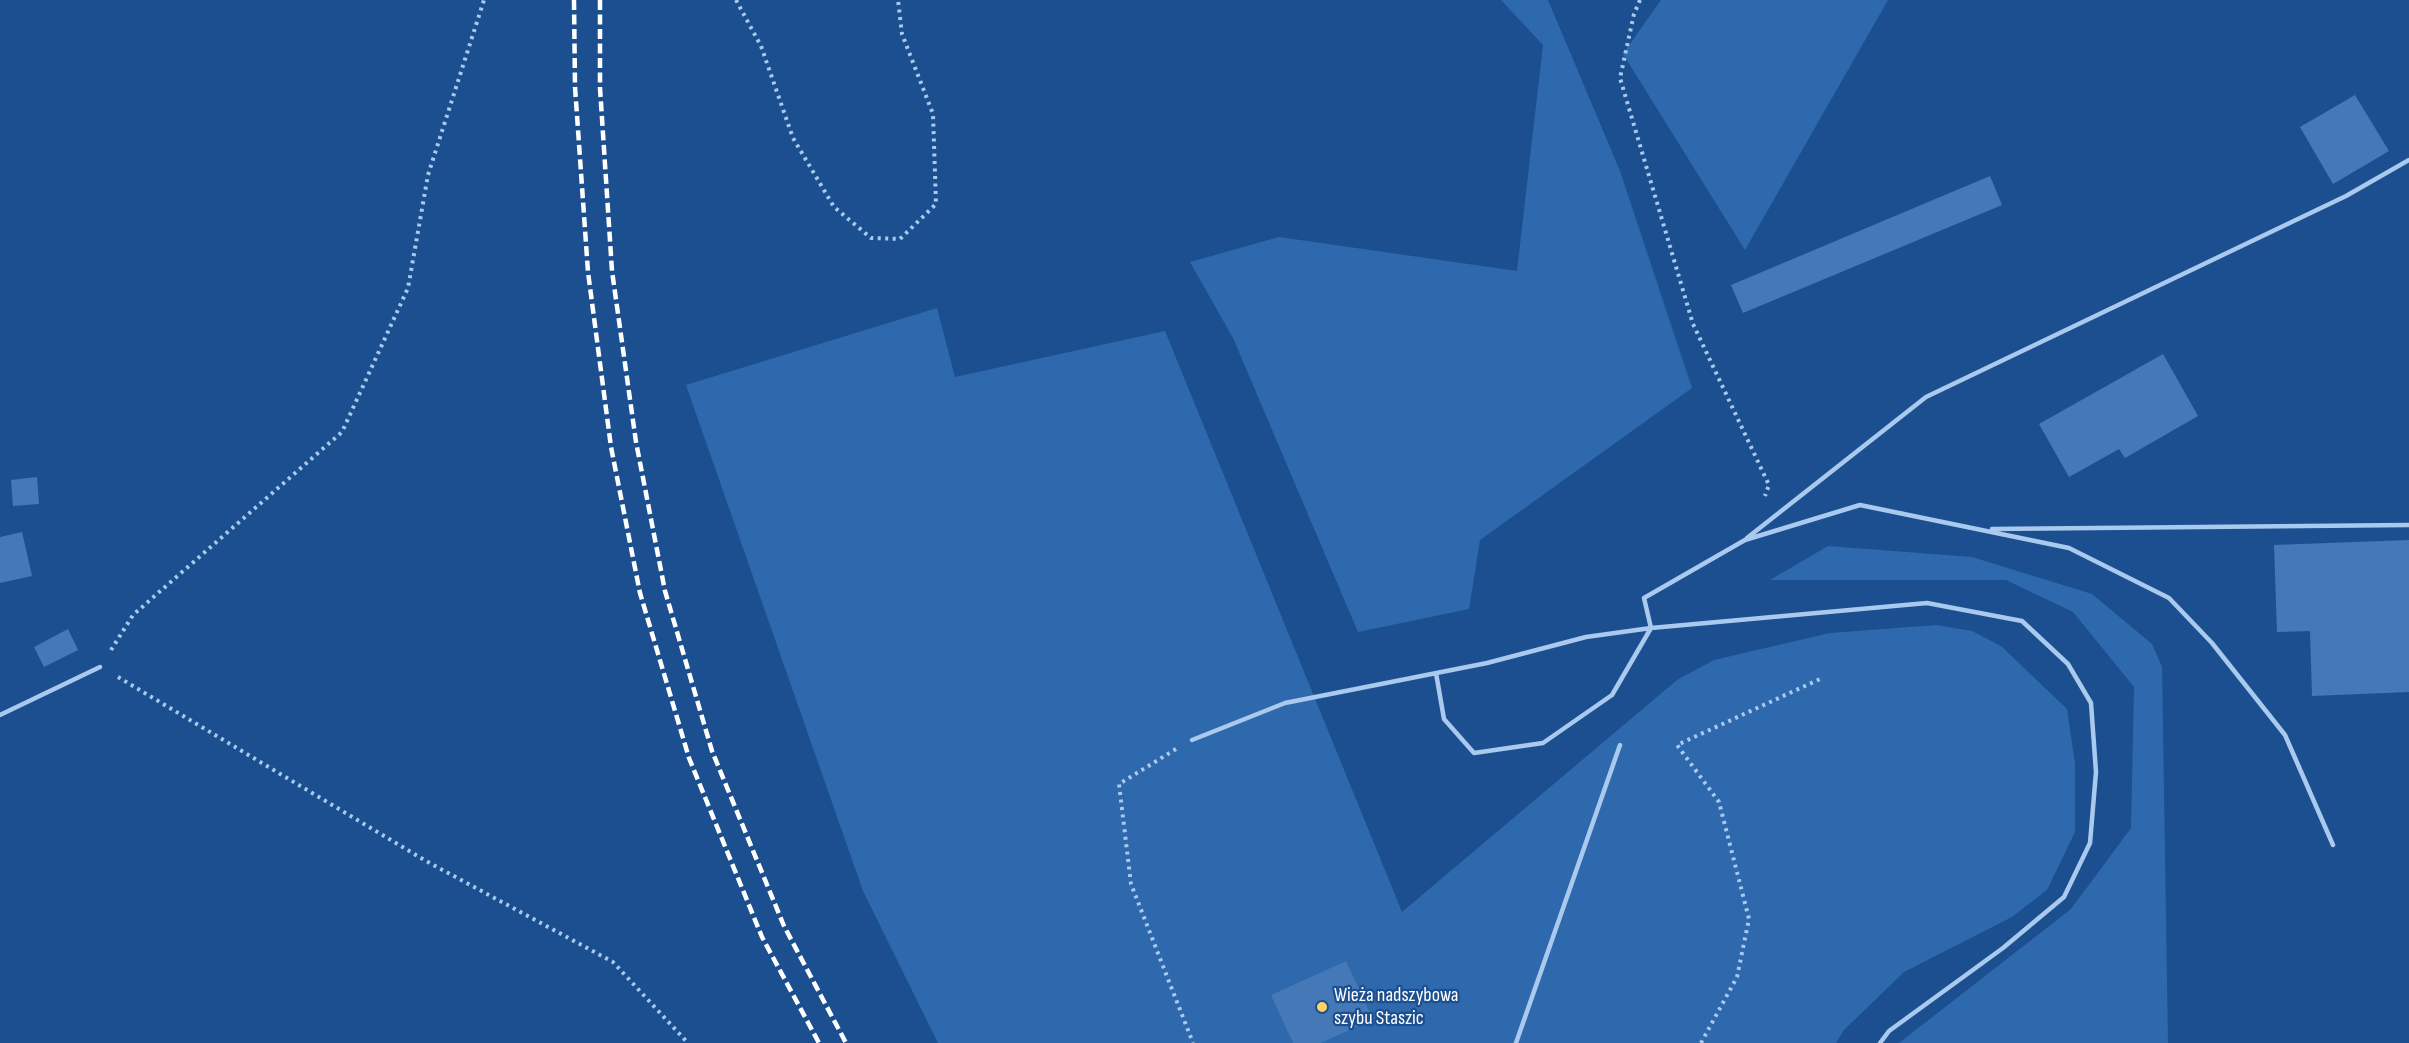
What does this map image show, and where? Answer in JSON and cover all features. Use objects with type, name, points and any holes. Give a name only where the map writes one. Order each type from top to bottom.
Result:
[{"type":"lane","points":[[1436,673],[1444,719],[1474,753],[1543,742],[1612,695],[1651,628],[1644,598],[1745,540],[1926,397],[2346,196],[2409,160]]},
{"type":"lane","points":[[1745,540],[1860,505],[2069,548],[2169,598],[2212,643],[2285,735],[2333,845]]},
{"type":"lane","points":[[1980,529],[2409,525]]},
{"type":"lane","points":[[1192,740],[1285,703],[1487,663],[1586,637],[1651,628],[1927,603],[2022,621],[2068,664],[2091,704],[2096,772],[2090,843],[2064,897],[2003,948],[1889,1031],[1880,1043]]},
{"type":"lane","points":[[0,715],[100,667]]},
{"type":"lane","points":[[1516,1043],[1620,745]]},
{"type":"path","points":[[484,0],[428,175],[408,288],[342,432],[133,615],[100,667],[426,861],[613,962],[688,1043]]},
{"type":"path","points":[[736,0],[761,46],[793,138],[834,207],[871,238],[900,239],[936,204],[933,114],[902,34],[898,0]]},
{"type":"path","points":[[1640,0],[1634,14],[1620,78],[1693,324],[1769,485],[1764,496]]},
{"type":"path","points":[[1701,1043],[1737,977],[1749,919],[1719,802],[1677,745],[1820,679]]},
{"type":"path","points":[[1192,740],[1119,784],[1131,884],[1193,1043]]},
{"type":"shaded area","points":[[1501,0],[1548,0],[1620,171],[1692,388],[1480,540],[1469,609],[1358,632],[1233,338],[1190,262],[1279,237],[1517,271],[1543,45]]},
{"type":"shaded area","points":[[1661,0],[1888,0],[1745,250],[1623,54]]},
{"type":"shaded area","points":[[937,308],[955,377],[1165,331],[1402,912],[1677,680],[1714,660],[1830,633],[1936,625],[1972,631],[2001,646],[2067,709],[2075,764],[2075,832],[2047,890],[2012,917],[1904,972],[1844,1030],[1836,1043],[938,1043],[863,891],[686,385]]},
{"type":"shaded area","points":[[1828,546],[1972,557],[2092,594],[2152,644],[2162,667],[2168,1043],[1899,1043],[2071,909],[2131,828],[2134,687],[2073,612],[2006,580],[1770,580]]},
{"type":"building","points":[[2355,95],[2389,151],[2333,184],[2300,127]]},
{"type":"building","points":[[1990,176],[2002,205],[1743,313],[1731,285]]},
{"type":"building","points":[[2163,354],[2198,416],[2125,458],[2119,449],[2069,477],[2039,424]]},
{"type":"building","points":[[37,477],[39,504],[13,506],[11,480]]},
{"type":"building","points":[[22,532],[32,576],[0,583],[0,537]]},
{"type":"building","points":[[2409,540],[2409,692],[2312,696],[2310,631],[2277,632],[2274,545]]},
{"type":"building","points":[[68,629],[78,650],[44,667],[34,647]]},
{"type":"building","name":"Wieża nadszybowa szybu Staszic","points":[[1346,961],[1373,1019],[1321,1043],[1293,1043],[1271,995]]},
{"type":"railway","points":[[574,0],[575,87],[588,272],[611,447],[640,593],[689,758],[762,937],[819,1043]]},
{"type":"railway","points":[[600,0],[600,88],[612,271],[636,442],[665,591],[712,751],[784,926],[846,1043]]},
{"type":"place","name":"Wieża nadszybowa szybu Staszic","points":[[1322,1007]]}]
